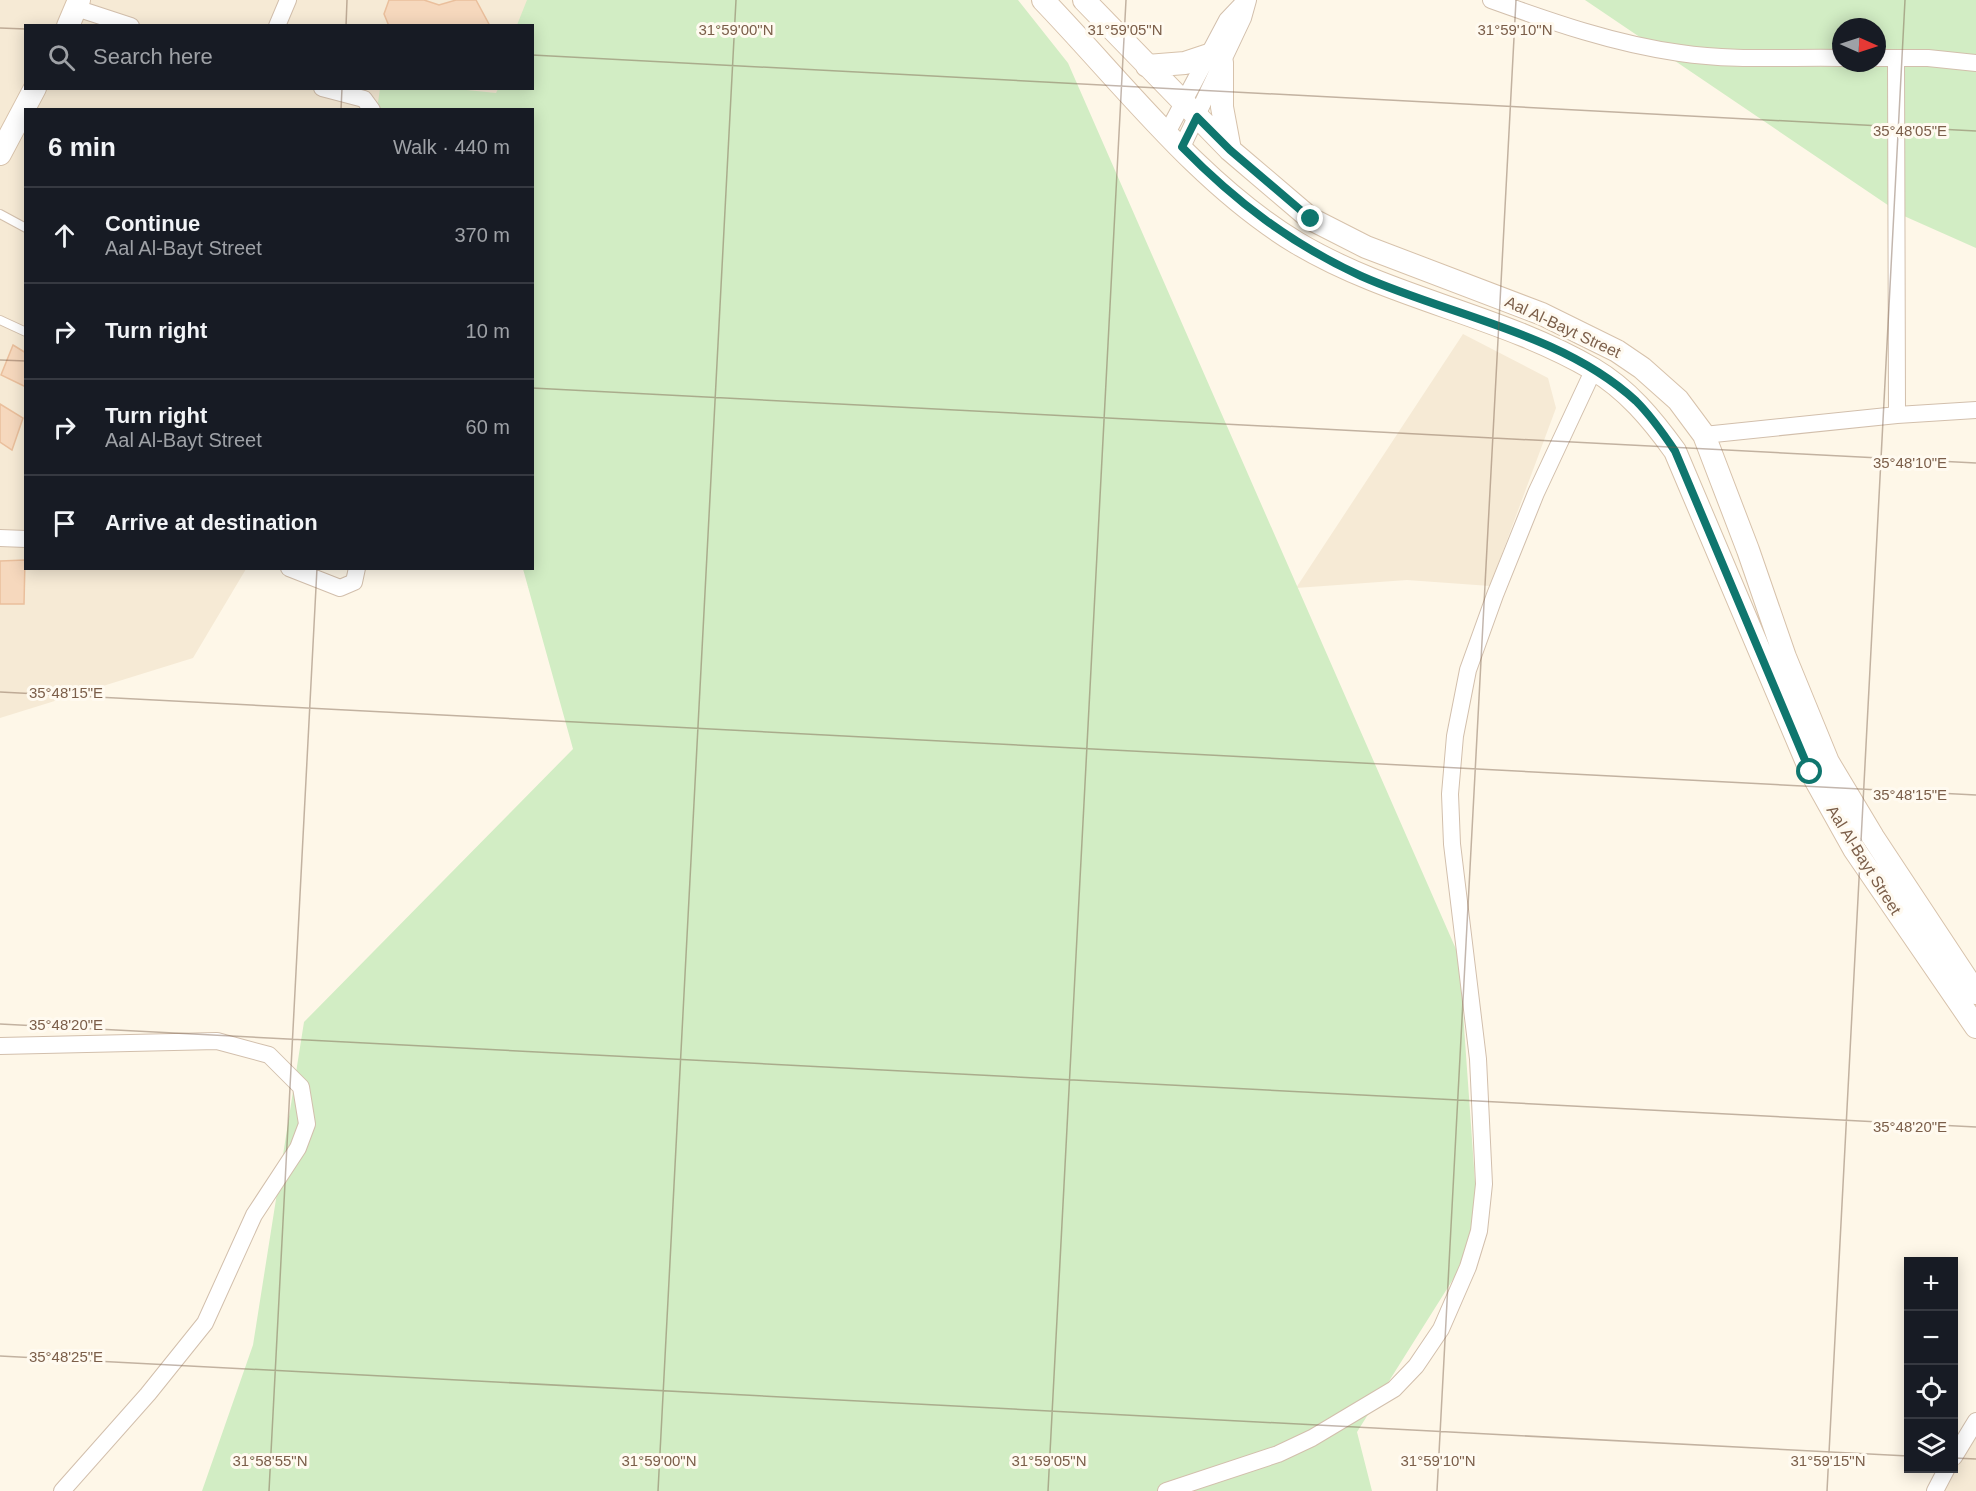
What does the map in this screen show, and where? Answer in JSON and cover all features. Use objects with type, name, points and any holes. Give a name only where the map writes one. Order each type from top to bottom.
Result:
[{"type":"street","points":[[278,24],[288,0]]},
{"type":"street","name":"Aal Al-Bayt Street","points":[[1042,0],[1174,140],[1218,184],[1258,216],[1322,257],[1405,295],[1532,340],[1594,369],[1636,401],[1652,417],[1675,451],[1810,772],[1854,849],[1976,1027]]},
{"type":"street","name":"Aal Al-Bayt Street","points":[[1084,0],[1230,150],[1311,219],[1366,247],[1542,314],[1628,358],[1678,400],[1704,435],[1748,550],[1785,657],[1828,762],[1873,837],[1976,993]]},
{"type":"street","points":[[1174,140],[1215,59],[1233,12],[1247,0]]},
{"type":"street","points":[[1491,0],[1548,21],[1621,42],[1682,53],[1832,58]]},
{"type":"street","points":[[74,13],[93,24]]},
{"type":"street","points":[[74,13],[122,24]]},
{"type":"street","points":[[1886,58],[1928,58],[1976,63]]},
{"type":"street","points":[[1896,58],[1898,415]]},
{"type":"street","points":[[1148,66],[1215,59]]},
{"type":"street","points":[[1215,59],[1230,150]]},
{"type":"street","points":[[24,108],[34,90]]},
{"type":"street","points":[[330,90],[364,99],[371,108]]},
{"type":"street","points":[[0,154],[24,109]]},
{"type":"street","points":[[1166,1491],[1278,1454],[1312,1438],[1394,1389],[1416,1366],[1441,1329],[1464,1277],[1479,1231],[1484,1184],[1478,1059],[1452,844],[1450,794],[1455,736],[1468,670],[1495,595],[1536,493],[1594,369]]},
{"type":"street","points":[[1704,435],[1898,415],[1976,410]]},
{"type":"street","points":[[0,538],[24,539]]},
{"type":"street","points":[[294,570],[340,588],[354,582],[357,570]]},
{"type":"street","points":[[0,1046],[217,1041],[269,1055],[301,1087],[307,1124],[298,1148],[254,1215],[205,1323],[148,1394],[63,1491]]},
{"type":"street","points":[[1958,1449],[1976,1421]]},
{"type":"street","points":[[1935,1491],[1944,1473]]},
{"type":"lane","points":[[0,213],[24,227]]},
{"type":"lane","points":[[0,320],[24,331]]},
{"type":"shaded area","points":[[0,0],[625,0],[534,25],[24,24],[24,90],[528,90],[517,108],[24,108],[24,570],[245,570],[193,658],[0,718]]},
{"type":"shaded area","points":[[1463,334],[1548,378],[1556,408],[1490,586],[1407,580],[1296,588]]},
{"type":"shaded area","points":[[1976,1430],[1976,1491],[1933,1491],[1946,1473],[1958,1473],[1958,1456]]},
{"type":"green space","points":[[527,0],[1018,0],[1068,63],[1459,956],[1479,1238],[1357,1432],[1372,1491],[202,1491],[253,1345],[304,1022],[573,749],[523,570],[534,570],[534,108],[377,108],[380,90],[467,90],[496,93],[498,90],[534,90],[534,24],[517,24]]},
{"type":"green space","points":[[1585,0],[1976,0],[1976,248],[1904,216]]},
{"type":"building","points":[[389,0],[424,0],[439,5],[456,0],[476,0],[489,24],[388,24],[384,14]]},
{"type":"building","points":[[13,345],[24,352],[24,386],[1,375]]},
{"type":"building","points":[[0,404],[23,418],[12,450],[0,442]]},
{"type":"building","points":[[24,560],[24,604],[0,604],[0,561]]},
{"type":"route","points":[[1311,219],[1230,150],[1197,117],[1182,147],[1218,184],[1296,243],[1405,295],[1532,340],[1594,369],[1636,401],[1652,417],[1675,451],[1810,772]]}]
